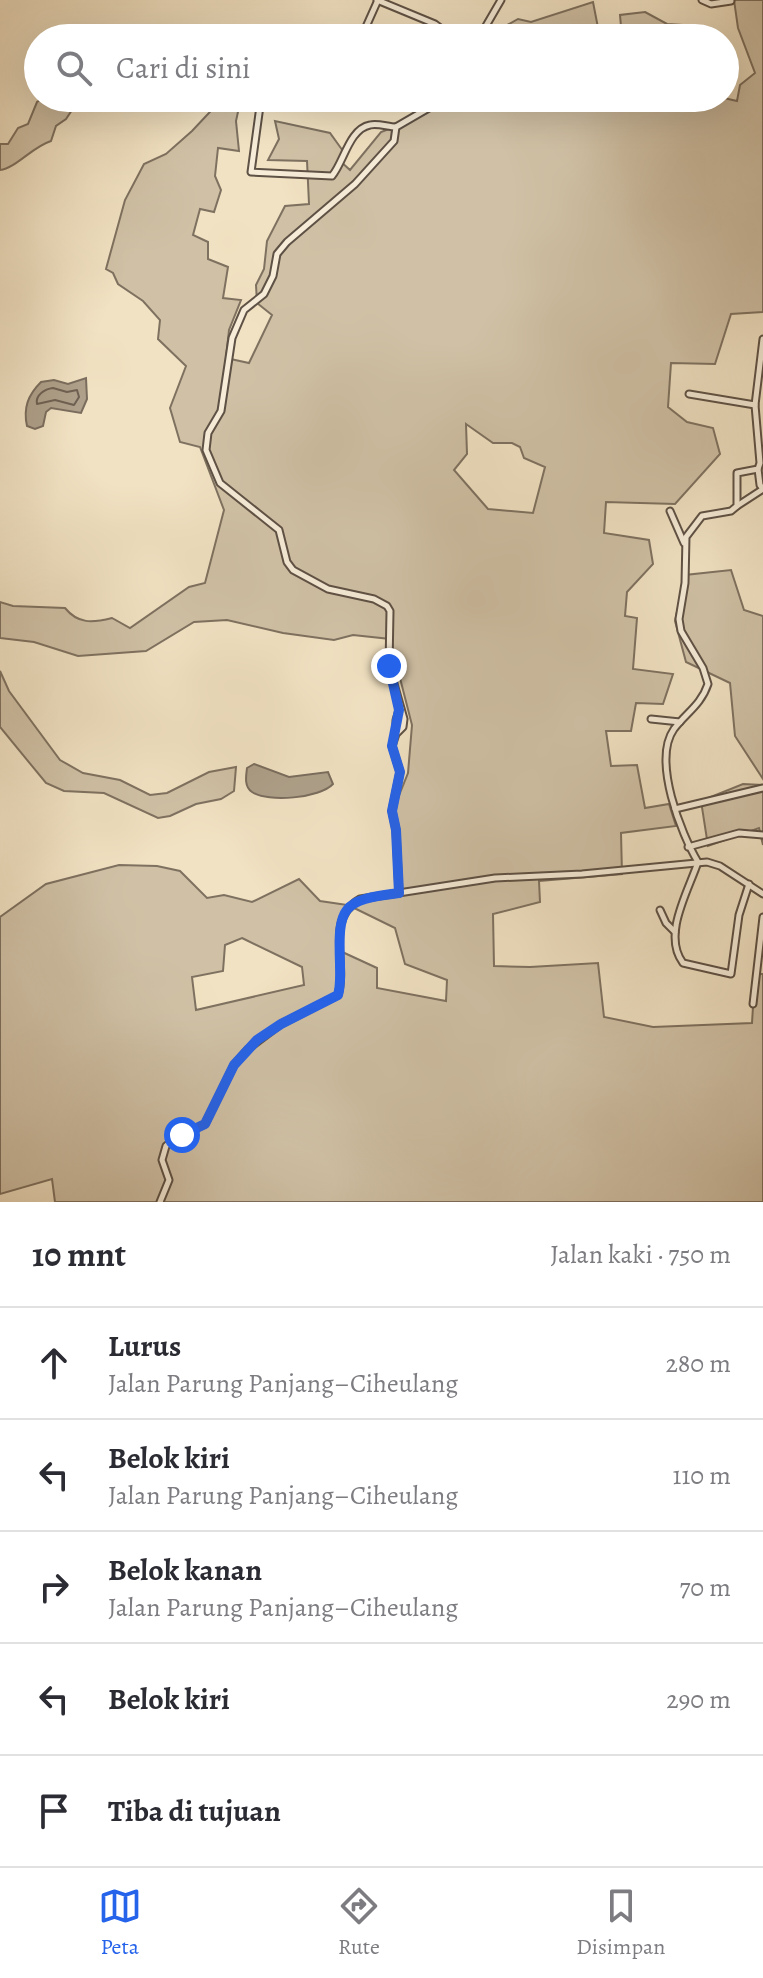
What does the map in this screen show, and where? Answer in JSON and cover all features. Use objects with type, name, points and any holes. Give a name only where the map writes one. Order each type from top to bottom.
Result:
[{"type":"street","points":[[487,24],[501,0]]},
{"type":"street","points":[[702,0],[711,4],[731,1]]},
{"type":"street","points":[[369,24],[381,1],[435,24]]},
{"type":"street","points":[[259,112],[251,172],[332,176],[353,138],[365,126],[396,127],[422,112]]},
{"type":"street","points":[[396,127],[394,141],[355,184],[277,254],[273,276],[264,294],[244,310],[232,338],[221,411],[208,433],[206,450],[220,483],[279,530],[287,562],[293,570],[328,589],[374,599],[390,611],[389,666],[404,719],[392,746],[398,760],[400,781],[392,811],[399,893]]},
{"type":"street","points":[[698,862],[688,847],[675,809],[668,773],[668,749],[672,734],[699,705],[708,684],[703,668],[679,624],[685,583],[685,543],[688,532],[702,516],[731,511],[763,489],[758,469],[761,443],[755,405],[763,339]]},
{"type":"street","points":[[689,394],[755,405]]},
{"type":"street","points":[[737,506],[737,473],[758,469]]},
{"type":"street","points":[[670,511],[680,538],[685,543]]},
{"type":"street","points":[[651,719],[681,722]]},
{"type":"street","points":[[675,809],[763,788]]},
{"type":"street","points":[[688,847],[739,833],[763,835]]},
{"type":"street","points":[[698,862],[675,932],[677,952],[683,963],[731,974],[739,915],[749,884]]},
{"type":"street","points":[[160,1202],[169,1180],[162,1160],[166,1146],[177,1137],[205,1124],[234,1065],[257,1040],[338,995],[340,927],[346,910],[360,899],[495,878],[582,874],[698,862],[720,866],[763,894]]},
{"type":"street","points":[[660,910],[675,932]]},
{"type":"street","points":[[753,1004],[763,917]]},
{"type":"shaded area","points":[[734,0],[763,0],[763,312],[731,314],[715,364],[671,363],[668,407],[687,422],[713,428],[720,454],[675,504],[606,502],[604,533],[649,540],[653,564],[627,592],[625,616],[637,618],[633,669],[673,674],[663,704],[636,703],[631,731],[606,731],[611,766],[637,765],[645,808],[669,804],[676,826],[621,833],[622,874],[539,881],[540,902],[493,914],[494,966],[598,963],[604,1017],[653,1027],[752,1023],[755,974],[763,974],[763,1202],[55,1202],[52,1179],[0,1194],[0,917],[46,884],[119,865],[157,866],[180,871],[207,898],[224,895],[252,902],[299,879],[320,901],[347,905],[364,898],[402,892],[394,808],[408,773],[412,725],[390,639],[353,635],[334,640],[283,633],[227,620],[194,622],[146,651],[78,656],[34,642],[0,638],[0,602],[13,606],[65,608],[80,620],[112,618],[130,628],[189,587],[205,583],[224,510],[200,447],[180,442],[170,408],[186,366],[158,339],[160,320],[143,301],[118,284],[113,273],[106,269],[125,200],[144,164],[166,154],[210,112],[238,112],[239,151],[218,148],[215,176],[221,190],[214,212],[200,209],[193,235],[208,242],[208,259],[228,267],[223,298],[241,300],[229,330],[226,358],[249,363],[272,315],[257,303],[256,285],[264,269],[267,241],[285,206],[309,204],[307,161],[268,160],[279,139],[275,121],[330,133],[343,151],[339,160],[350,170],[381,132],[421,112],[739,112],[740,85],[755,73],[739,31]],"holes":[[[466,424],[493,443],[512,443],[520,447],[524,458],[545,467],[533,513],[488,509],[454,470],[467,454]],[[348,905],[395,928],[405,964],[447,980],[446,1001],[377,988],[377,968],[338,950],[339,926]],[[242,938],[302,967],[304,985],[196,1010],[192,977],[223,971],[225,945]]]},
{"type":"shaded area","points":[[593,2],[597,24],[509,24],[518,19],[531,22]]},
{"type":"shaded area","points":[[645,12],[667,24],[621,24],[620,15]]},
{"type":"shaded area","points":[[33,112],[71,112],[56,126],[51,141],[0,170],[0,144],[8,144],[18,128],[28,124]]},
{"type":"shaded area","points":[[731,570],[744,610],[763,616],[763,779],[735,736],[730,683],[686,662],[675,621],[685,575]]},
{"type":"shaded area","points":[[0,671],[9,691],[60,760],[83,773],[120,780],[150,795],[167,793],[209,772],[236,767],[234,791],[221,799],[196,804],[158,818],[104,793],[64,791],[46,783],[0,727]]},
{"type":"shaded area","points":[[743,784],[763,785],[763,845],[759,828],[708,846],[701,801]]},
{"type":"water","points":[[86,378],[87,399],[81,413],[51,408],[46,412],[43,426],[35,429],[27,426],[28,402],[41,382],[54,380],[68,384]]},
{"type":"water","points":[[254,764],[289,777],[328,772],[333,784],[306,796],[281,798],[260,795],[249,790],[247,784],[247,768]]},
{"type":"route","points":[[182,1135],[205,1124],[234,1065],[257,1040],[338,995],[340,927],[346,910],[360,899],[399,893],[392,811],[400,781],[398,760],[392,746],[399,710],[389,666]]}]
